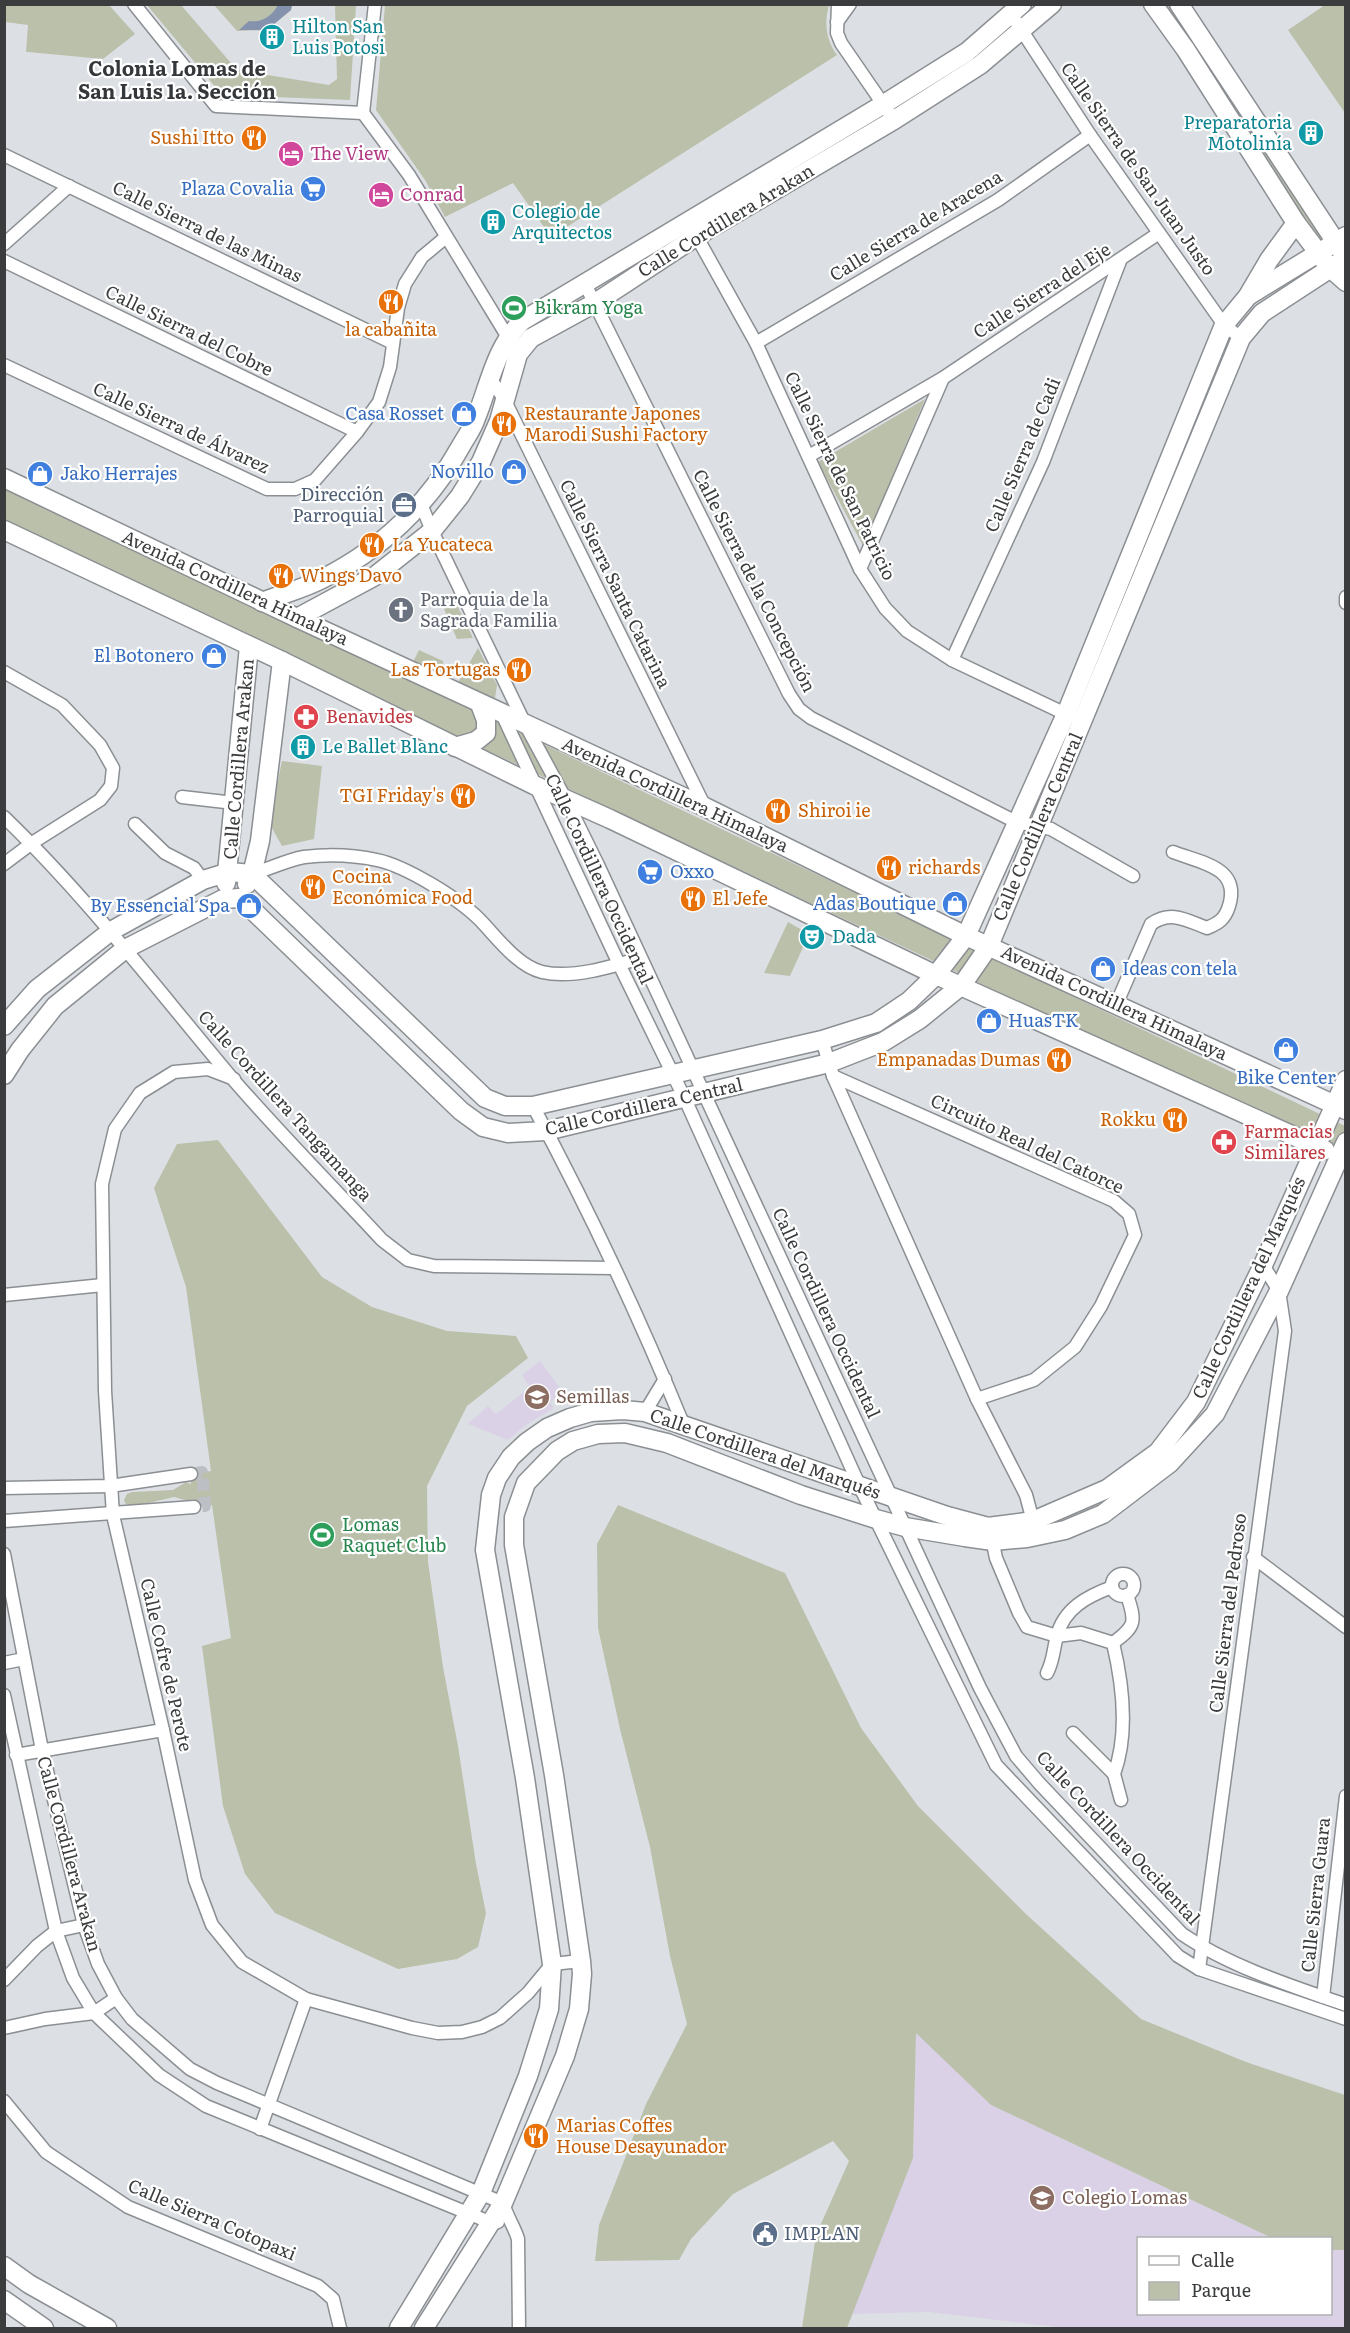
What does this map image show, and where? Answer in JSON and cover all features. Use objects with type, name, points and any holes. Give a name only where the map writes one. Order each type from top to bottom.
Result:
[{"type":"street","points":[[134,4],[216,106],[363,113]]},
{"type":"street","points":[[375,4],[363,113],[409,175],[518,354]]},
{"type":"street","points":[[838,4],[836,23],[841,43],[889,112]]},
{"type":"street","points":[[836,23],[850,4]]},
{"type":"street","name":"Calle Cordillera Arakan","points":[[262,602],[320,580],[356,560],[402,525],[444,477],[476,421],[507,336],[522,321],[584,282],[692,229],[889,112],[980,65],[1052,4]]},
{"type":"street","points":[[1153,4],[1186,50],[1296,223],[1324,260],[1346,282]]},
{"type":"street","points":[[1179,4],[1343,248]]},
{"type":"street","name":"Calle Cordillera Arakan","points":[[889,112],[967,52],[1017,9]]},
{"type":"street","name":"Calle Sierra de San Juan Justo","points":[[1017,9],[1022,30],[1090,135],[1224,326],[1241,338]]},
{"type":"street","name":"Calle Sierra de Aracena","points":[[756,343],[998,200],[1090,135]]},
{"type":"street","name":"Calle Sierra de las Minas","points":[[4,155],[393,343]]},
{"type":"street","points":[[4,243],[69,186]]},
{"type":"street","points":[[1248,296],[1269,260],[1296,223]]},
{"type":"street","name":"Calle Cordillera Arakan","points":[[297,618],[375,576],[432,531],[460,496],[481,462],[499,421],[518,354],[531,338],[595,303],[692,229]]},
{"type":"street","name":"Calle Sierra de San Patricio","points":[[692,229],[756,343],[860,569],[885,608],[907,631],[952,660],[1074,718]]},
{"type":"street","name":"Calle Sierra del Eje","points":[[809,456],[943,378],[1159,233]]},
{"type":"street","name":"Calle Sierra de Álvarez","points":[[4,365],[267,489],[294,489],[315,480],[380,402],[390,367],[398,308],[405,284],[422,257],[446,237]]},
{"type":"street","name":"Calle Cordillera Central","points":[[231,899],[461,1111],[483,1127],[508,1133],[546,1131],[705,1094],[831,1069],[883,1042],[920,1019],[962,986],[989,946],[1037,828],[1111,600],[1224,326],[1248,296],[1324,260],[1343,248]]},
{"type":"street","name":"Calle Cordillera Central","points":[[252,874],[485,1098],[505,1106],[533,1106],[672,1076],[822,1040],[876,1023],[909,1001],[936,975],[966,936],[1016,822],[1074,718],[1128,608],[1241,338],[1263,313],[1324,260]]},
{"type":"street","name":"Calle Sierra del Cobre","points":[[4,261],[357,432]]},
{"type":"street","name":"Calle Sierra de Cadi","points":[[952,660],[1043,462],[1119,261]]},
{"type":"street","name":"Calle Sierra de la Concepción","points":[[584,282],[789,694],[799,709],[811,718],[1016,822],[1051,829],[1133,876]]},
{"type":"street","name":"Calle Sierra Santa Catarina","points":[[490,378],[504,399],[705,807]]},
{"type":"street","points":[[860,569],[943,378]]},
{"type":"street","name":"Avenida Cordillera Himalaya","points":[[6,480],[480,704],[705,807],[966,936],[1340,1107]]},
{"type":"street","name":"Calle Cordillera Occidental","points":[[421,504],[525,724],[565,798],[980,1688],[1016,1756],[1182,1934],[1203,1948],[1346,2005]]},
{"type":"street","points":[[4,530],[936,975],[1316,1145],[1343,1153]]},
{"type":"street","points":[[1346,597],[1346,603]]},
{"type":"street","points":[[1111,600],[1128,608]]},
{"type":"street","name":"Calle Cordillera Arakan","points":[[229,873],[249,646]]},
{"type":"street","name":"Calle Cordillera Arakan","points":[[231,899],[252,874],[260,841],[282,661]]},
{"type":"street","points":[[4,672],[62,705],[100,745],[113,768],[111,786],[100,800],[32,843],[4,864]]},
{"type":"street","points":[[455,747],[476,741],[486,733],[486,720],[480,704]]},
{"type":"street","name":"Calle Cordillera Occidental","points":[[502,714],[672,1076],[685,1099],[860,1487],[996,1765],[1178,1956],[1199,1969],[1346,2019]]},
{"type":"street","points":[[182,797],[234,803]]},
{"type":"street","name":"Calle Cordillera Tangamanga","points":[[4,817],[32,843],[111,931],[234,1080],[382,1240],[408,1260],[434,1266],[613,1268]]},
{"type":"street","points":[[135,824],[165,853],[194,867],[203,880]]},
{"type":"street","points":[[1116,1005],[1151,924],[1161,917],[1176,917],[1207,928],[1220,923],[1227,914],[1233,893],[1225,875],[1221,871],[1173,852]]},
{"type":"street","name":"Calle Cordillera Arakan","points":[[4,1026],[37,989],[111,931],[203,880],[229,873],[252,874],[302,857],[339,855],[379,860],[420,878],[464,904],[519,959],[539,971],[562,975],[640,958]]},
{"type":"street","points":[[4,1075],[20,1050],[55,1006],[125,949],[231,899],[229,873]]},
{"type":"street","points":[[822,1040],[831,1069],[977,1399],[1026,1495],[1033,1521]]},
{"type":"street","name":"Calle Cofre de Perote","points":[[234,1080],[208,1069],[174,1072],[140,1093],[115,1129],[102,1184],[105,1391],[113,1515],[195,1880],[212,1925],[242,1962],[306,1999],[412,2028],[438,2033],[462,2032],[482,2027],[500,2018],[528,1993],[552,1964]]},
{"type":"street","name":"Circuito Real del Catorce","points":[[831,1069],[1114,1201],[1129,1214],[1135,1235],[1101,1306],[1075,1347],[1034,1380],[977,1399]]},
{"type":"street","name":"Calle Cordillera del Marqués","points":[[399,2328],[481,2193],[528,2076],[549,2009],[552,1964],[525,1778],[484,1550],[489,1504],[497,1478],[511,1457],[526,1442],[547,1428],[570,1418],[591,1412],[623,1410],[645,1412],[947,1516],[991,1534],[1010,1526],[1033,1521],[1107,1489],[1158,1452],[1196,1402],[1263,1265],[1316,1145],[1340,1107],[1346,1080]]},
{"type":"street","points":[[533,1106],[613,1268],[665,1379],[684,1426]]},
{"type":"street","name":"Calle Cordillera del Marqués","points":[[424,2328],[500,2222],[502,2203],[568,2046],[579,2009],[581,1961],[554,1775],[514,1545],[514,1517],[526,1483],[544,1462],[573,1441],[598,1434],[625,1433],[667,1443],[801,1495],[905,1527],[1027,1538],[1065,1530],[1103,1514],[1170,1463],[1215,1414],[1279,1291],[1343,1153]]},
{"type":"street","name":"Calle Sierra del Pedroso","points":[[1199,1969],[1285,1331],[1279,1291],[1263,1265]]},
{"type":"street","points":[[4,1295],[103,1285]]},
{"type":"street","points":[[645,1412],[665,1379]]},
{"type":"street","points":[[526,1442],[544,1462]]},
{"type":"street","points":[[801,1495],[814,1471]]},
{"type":"street","points":[[4,1488],[110,1486],[191,1474]]},
{"type":"street","points":[[4,1521],[113,1515],[194,1507]]},
{"type":"street","points":[[991,1534],[996,1558],[1027,1627],[1057,1636],[1081,1633],[1113,1643]]},
{"type":"street","name":"Calle Cordillera Arakan","points":[[4,1554],[42,1750],[84,1925],[98,1964],[116,1998],[132,2019],[190,2070],[268,2106],[502,2203]]},
{"type":"street","points":[[1253,1557],[1346,1627]]},
{"type":"street","points":[[1118,1575],[1129,1575],[1133,1581],[1134,1588],[1127,1596],[1117,1594],[1112,1587],[1118,1575]]},
{"type":"street","points":[[1047,1672],[1054,1659],[1057,1636],[1062,1623],[1076,1605],[1089,1595],[1112,1587]]},
{"type":"street","points":[[1113,1643],[1128,1632],[1134,1623],[1134,1614],[1127,1596]]},
{"type":"street","points":[[1113,1643],[1118,1662],[1124,1725],[1121,1754],[1114,1774]]},
{"type":"street","points":[[4,1663],[24,1659]]},
{"type":"street","name":"Calle Cordillera Arakan","points":[[4,1695],[56,1931],[73,1978],[94,2013],[159,2075],[206,2106],[470,2213],[500,2222]]},
{"type":"street","points":[[16,1755],[163,1730]]},
{"type":"street","points":[[1073,1733],[1114,1774],[1121,1800]]},
{"type":"street","points":[[996,1765],[1016,1756]]},
{"type":"street","points":[[525,1778],[554,1775]]},
{"type":"street","name":"Calle Sierra Guara","points":[[1323,1997],[1346,1796]]},
{"type":"street","points":[[4,1980],[37,1946],[56,1931],[84,1925]]},
{"type":"street","points":[[552,1964],[581,1961]]},
{"type":"street","points":[[4,2028],[45,2019],[94,2013],[116,1998]]},
{"type":"street","points":[[260,2129],[306,1999]]},
{"type":"street","name":"Calle Sierra Cotopaxi","points":[[4,2101],[46,2152],[128,2207],[318,2286],[333,2299],[340,2328]]},
{"type":"street","points":[[500,2222],[516,2231],[518,2239],[519,2328]]},
{"type":"street","points":[[4,2266],[29,2284],[107,2328]]},
{"type":"street","points":[[4,2300],[44,2328]]},
{"type":"shaded area","name":"Semillas","points":[[540,1361],[563,1392],[550,1402],[554,1408],[526,1425],[508,1440],[468,1424],[488,1406],[496,1414],[530,1387],[522,1375]]},
{"type":"shaded area","name":"Colegio Lomas","points":[[916,2032],[991,2105],[1270,2237],[1137,2237],[1137,2315],[1332,2315],[1332,2250],[1345,2250],[1345,2328],[1065,2328],[929,2312],[852,2314],[913,2158]]},
{"type":"green space","points":[[5,4],[109,5],[135,34],[103,59],[26,52],[28,25],[5,22]]},
{"type":"green space","points":[[147,5],[181,5],[237,70],[329,85],[337,79],[335,5],[356,5],[350,100],[222,95]]},
{"type":"green space","points":[[214,5],[292,5],[291,10],[267,30],[237,31]]},
{"type":"green space","points":[[385,5],[829,5],[827,31],[830,43],[837,55],[551,237],[513,183],[445,217],[425,180],[376,110]]},
{"type":"green space","points":[[1156,5],[1177,5],[1328,242],[1318,249]]},
{"type":"green space","points":[[1325,5],[1345,5],[1345,113],[1288,30]]},
{"type":"green space","points":[[925,399],[863,546],[818,462]]},
{"type":"green space","points":[[4,487],[1345,1126],[1345,1159],[927,958],[5,523]]},
{"type":"green space","points":[[454,599],[473,638],[457,639],[444,609]]},
{"type":"green space","points":[[478,648],[497,685],[495,698],[457,684]]},
{"type":"green space","points":[[419,650],[443,661],[445,679],[412,664]]},
{"type":"green space","points":[[282,761],[322,766],[314,839],[282,846],[269,823]]},
{"type":"green space","points":[[788,922],[809,934],[790,976],[764,973]]},
{"type":"green space","name":"Lomas Raquet Club","points":[[218,1140],[322,1277],[372,1307],[447,1331],[516,1336],[528,1358],[467,1406],[427,1486],[428,1562],[443,1667],[486,1913],[478,1947],[457,1959],[398,1969],[275,1913],[245,1874],[223,1806],[202,1646],[231,1638],[212,1505],[194,1507],[193,1499],[188,1501],[174,1497],[131,1507],[124,1500],[127,1494],[132,1492],[173,1490],[186,1482],[191,1484],[191,1474],[211,1471],[186,1287],[154,1188],[177,1144]]},
{"type":"green space","points":[[618,1505],[785,1573],[861,1728],[918,1806],[1026,1914],[1141,2019],[1246,2062],[1345,2095],[1345,2250],[1332,2250],[1332,2237],[1270,2237],[991,2105],[916,2033],[913,2158],[847,2328],[802,2328],[816,2235],[849,2161],[833,2141],[733,2194],[691,2239],[679,2260],[595,2261],[599,2225],[646,2104],[687,2024],[670,1956],[650,1847],[620,1729],[598,1628],[597,1544]]},
{"type":"water","points":[[278,5],[292,5],[291,10],[267,30],[239,30],[249,21],[266,18]]},
{"type":"tunnel","points":[[191,1474],[202,1472],[205,1506],[194,1507]]},
{"type":"place","name":"Hilton San Luis Potosi","points":[[272,37]]},
{"type":"place","name":"Preparatoria Motolinía","points":[[1311,133]]},
{"type":"place","name":"Sushi Itto","points":[[254,138]]},
{"type":"place","name":"The View","points":[[291,154]]},
{"type":"place","name":"Plaza Covalia","points":[[313,189]]},
{"type":"place","name":"Conrad","points":[[381,195]]},
{"type":"place","name":"Colegio de Arquitectos","points":[[493,222]]},
{"type":"place","name":"la cabañita","points":[[391,302]]},
{"type":"place","name":"Bikram Yoga","points":[[514,308]]},
{"type":"place","name":"Casa Rosset","points":[[464,414]]},
{"type":"place","name":"Restaurante Japones Marodi Sushi Factory","points":[[504,424]]},
{"type":"place","name":"Novillo","points":[[514,472]]},
{"type":"place","name":"Jako Herrajes","points":[[40,474]]},
{"type":"place","name":"Dirección Parroquial","points":[[404,505]]},
{"type":"place","name":"La Yucateca","points":[[372,545]]},
{"type":"place","name":"Wings Davo","points":[[281,576]]},
{"type":"place","name":"Parroquia de la Sagrada Familia","points":[[401,610]]},
{"type":"place","name":"El Botonero","points":[[214,656]]},
{"type":"place","name":"Las Tortugas","points":[[519,670]]},
{"type":"place","name":"Benavides","points":[[306,717]]},
{"type":"place","name":"Le Ballet Blanc","points":[[303,747]]},
{"type":"place","name":"TGI Friday's","points":[[463,796]]},
{"type":"place","name":"Shiroi ie","points":[[778,811]]},
{"type":"place","name":"richards","points":[[889,868]]},
{"type":"place","name":"Oxxo","points":[[650,872]]},
{"type":"place","name":"Cocina Económica Food","points":[[313,887]]},
{"type":"place","name":"El Jefe","points":[[693,899]]},
{"type":"place","name":"Adas Boutique","points":[[955,904]]},
{"type":"place","name":"By Essencial Spa","points":[[249,906]]},
{"type":"place","name":"Dada","points":[[812,937]]},
{"type":"place","name":"Ideas con tela","points":[[1103,969]]},
{"type":"place","name":"HuasTK","points":[[989,1021]]},
{"type":"place","name":"Bike Center","points":[[1286,1050]]},
{"type":"place","name":"Empanadas Dumas","points":[[1059,1060]]},
{"type":"place","name":"Rokku","points":[[1175,1120]]},
{"type":"place","name":"Farmacias Similares","points":[[1224,1142]]},
{"type":"place","name":"Semillas","points":[[537,1397]]},
{"type":"place","name":"Lomas Raquet Club","points":[[322,1535]]},
{"type":"place","name":"Marias Coffes House Desayunador","points":[[536,2136]]},
{"type":"place","name":"Colegio Lomas","points":[[1042,2198]]},
{"type":"place","name":"IMPLAN","points":[[765,2234]]},
{"type":"district","name":"Colonia Lomas de San Luis 1a. Sección","points":[[177,80]]}]
